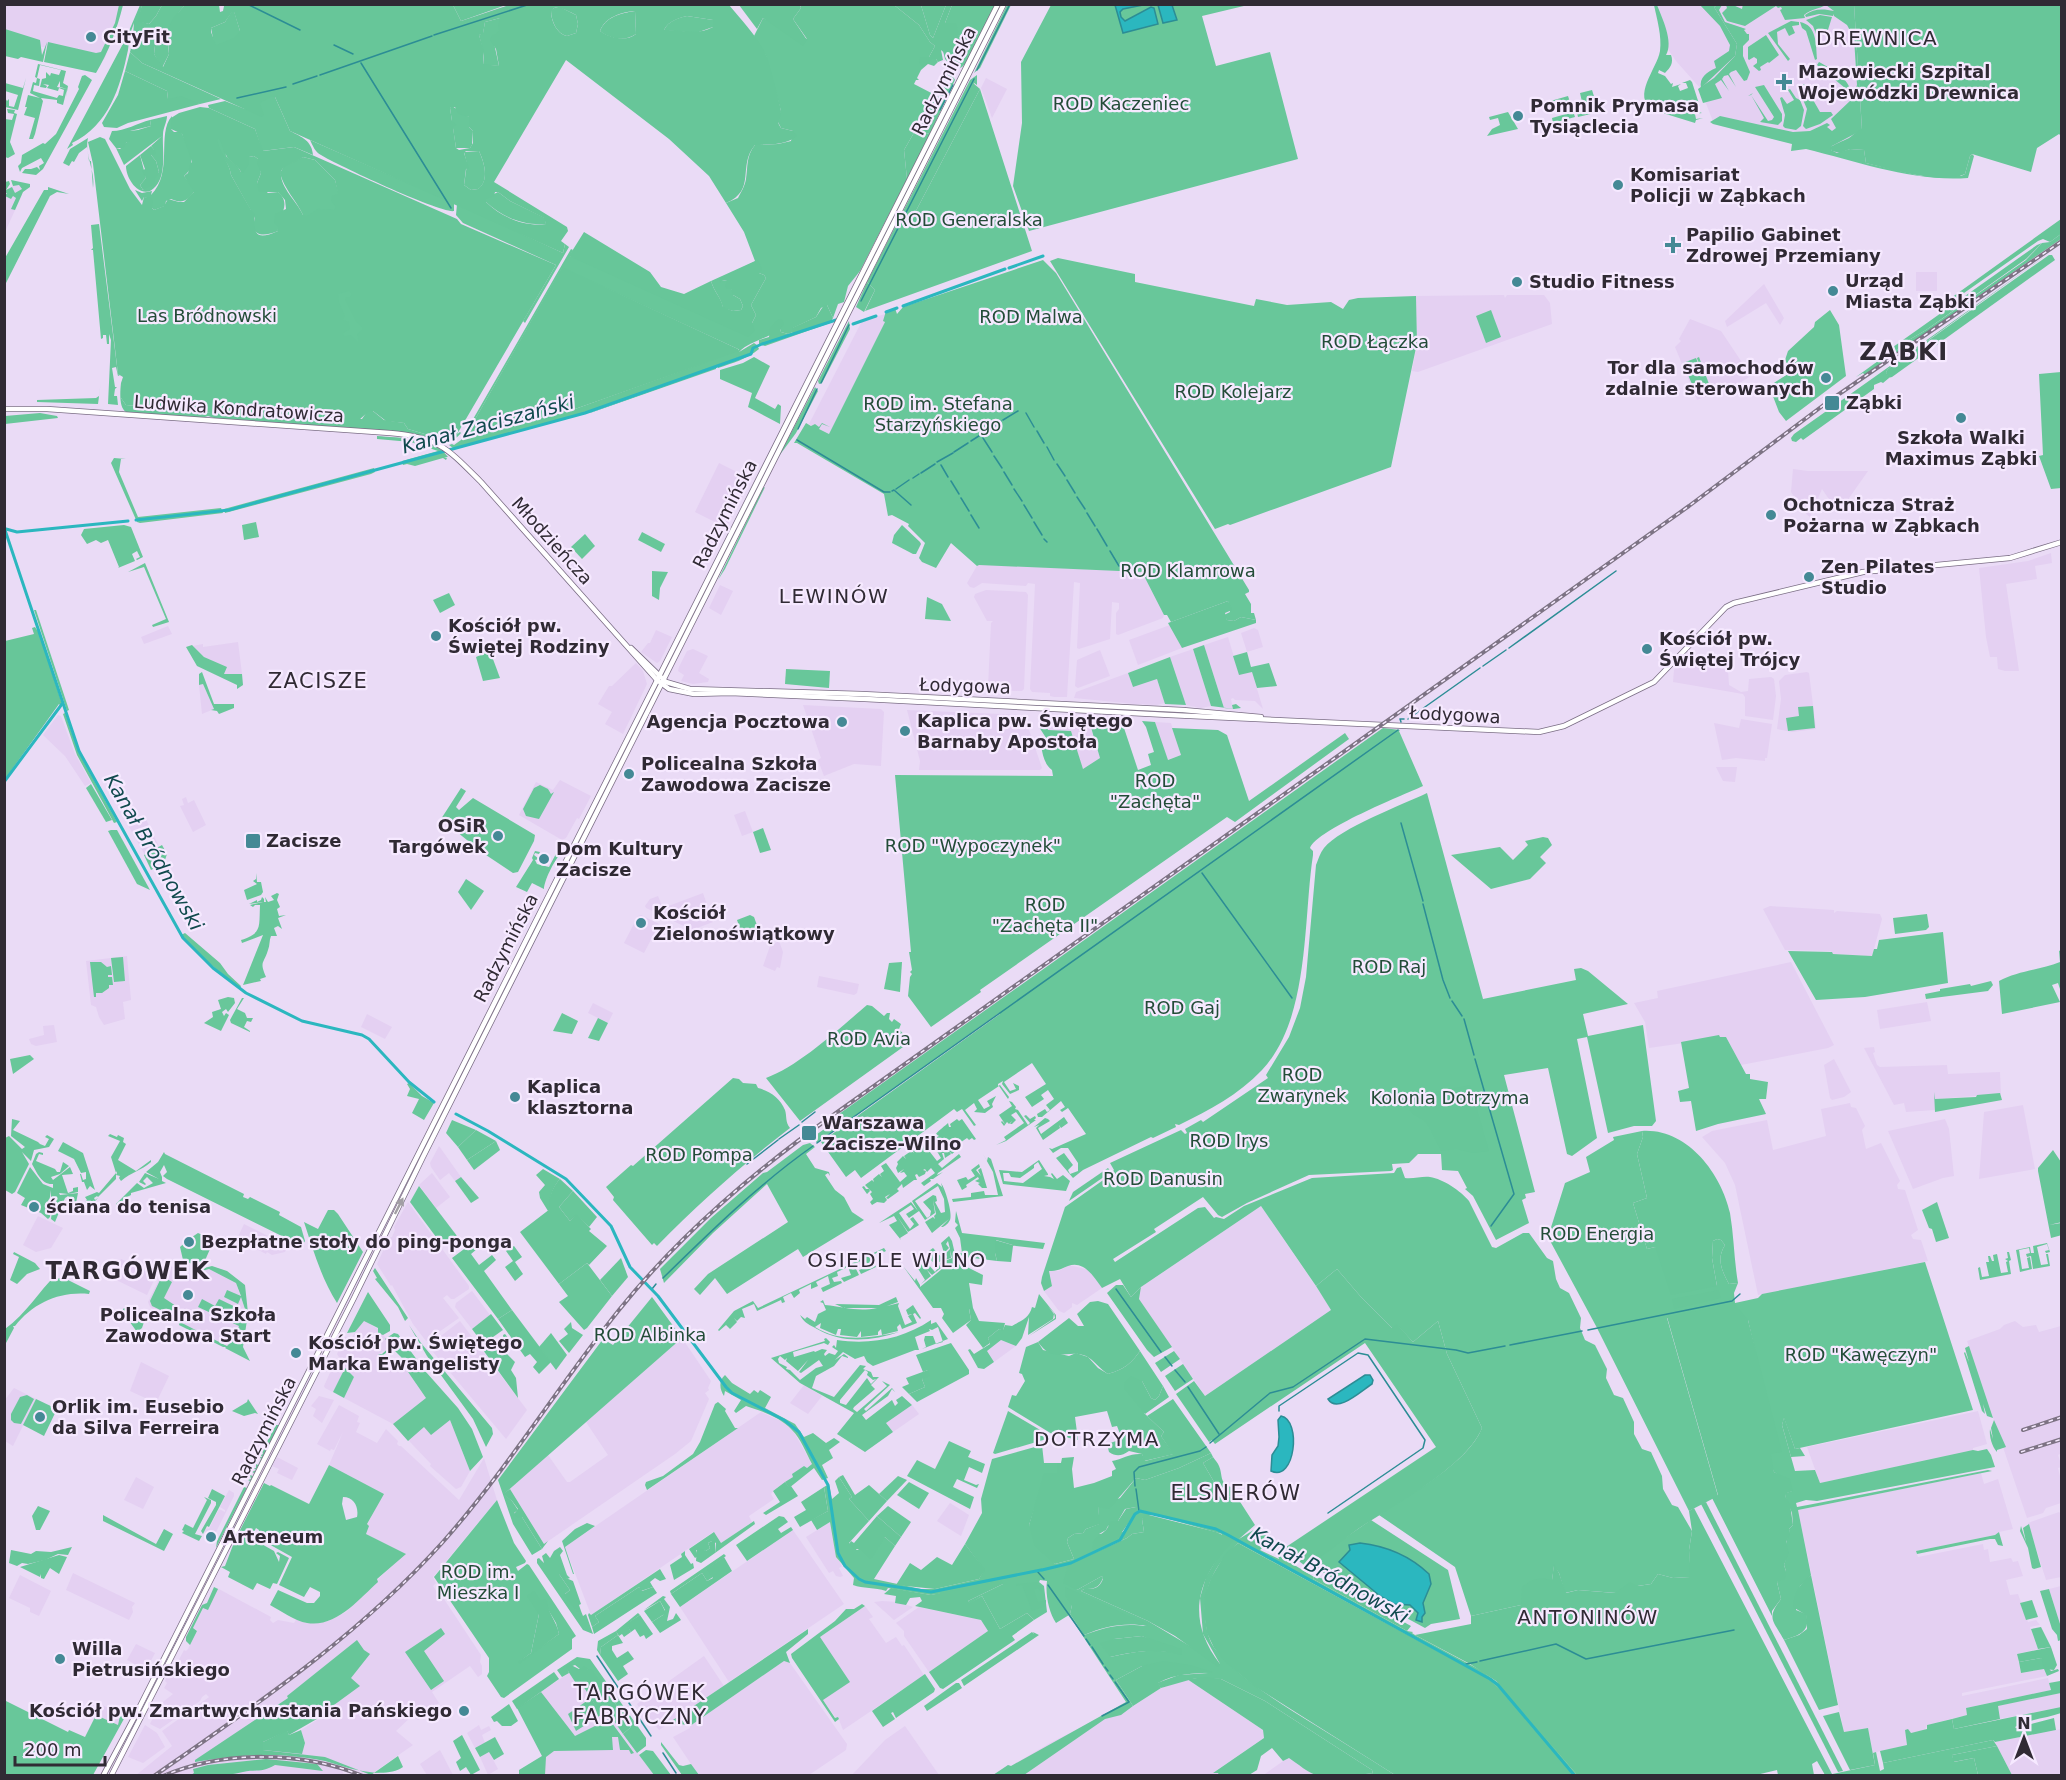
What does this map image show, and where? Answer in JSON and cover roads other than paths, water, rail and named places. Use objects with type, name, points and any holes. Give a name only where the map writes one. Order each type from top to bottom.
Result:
[{"type":"main road","name":"Radzymińska","points":[[103,1776],[354,1298],[998,4]]},
{"type":"main road","name":"Radzymińska","points":[[660,680],[1004,4]]},
{"type":"main road","name":"Ludwika Kondratowicza","points":[[4,410],[50,409],[402,434],[430,440],[451,452]]},
{"type":"main road","name":"Młodzieńcza","points":[[451,452],[660,680]]},
{"type":"main road","name":"Łodygowa","points":[[789,693],[1530,732],[1548,730],[1564,726],[1645,688],[1662,675],[1729,605],[1863,572],[2010,558],[2061,542]]},
{"type":"main road","name":"Łodygowa","points":[[660,680],[690,689],[1069,704],[1239,713],[1272,719]]},
{"type":"main road","points":[[1060,708],[1069,704]]},
{"type":"main road","name":"Radzymińska","points":[[111,1776],[226,1542]]},
{"type":"waterway","points":[[247,4],[300,30]]},
{"type":"waterway","points":[[434,35],[530,4]]},
{"type":"waterway","points":[[977,70],[1010,4]]},
{"type":"waterway","points":[[320,75],[432,36]]},
{"type":"waterway","points":[[334,45],[353,54]]},
{"type":"waterway","points":[[361,63],[451,208]]},
{"type":"waterway","points":[[293,84],[317,76]]},
{"type":"waterway","points":[[861,301],[974,79]]},
{"type":"waterway","points":[[940,110],[953,85]]},
{"type":"waterway","points":[[237,98],[286,87]]},
{"type":"waterway","name":"Kanał Zaciszański","points":[[1009,268],[1043,256]]},
{"type":"waterway","name":"Kanał Zaciszański","points":[[903,306],[1005,269]]},
{"type":"waterway","points":[[886,312],[897,308]]},
{"type":"waterway","name":"Kanał Zaciszański","points":[[853,324],[876,316]]},
{"type":"waterway","name":"Kanał Zaciszański","points":[[136,520],[229,510],[585,413],[751,354],[753,348],[762,344],[836,320]]},
{"type":"waterway","points":[[821,383],[849,325]]},
{"type":"waterway","points":[[798,429],[817,389]]},
{"type":"waterway","points":[[1003,420],[1018,411]]},
{"type":"waterway","points":[[1026,413],[1034,427]]},
{"type":"waterway","points":[[987,431],[1001,421]]},
{"type":"waterway","points":[[1037,431],[1044,443]]},
{"type":"waterway","points":[[971,441],[985,432]]},
{"type":"waterway","points":[[983,438],[992,452]]},
{"type":"waterway","points":[[797,440],[884,492],[890,492]]},
{"type":"waterway","points":[[954,452],[968,443]]},
{"type":"waterway","points":[[1047,447],[1054,460]]},
{"type":"waterway","points":[[937,462],[953,453]]},
{"type":"waterway","points":[[994,456],[1002,468]]},
{"type":"waterway","points":[[921,473],[935,464]]},
{"type":"waterway","points":[[1057,464],[1065,476]]},
{"type":"waterway","points":[[941,465],[948,477]]},
{"type":"waterway","points":[[1004,472],[1012,485]]},
{"type":"waterway","points":[[913,478],[919,474]]},
{"type":"waterway","points":[[896,489],[909,480]]},
{"type":"waterway","points":[[1067,480],[1075,493]]},
{"type":"waterway","points":[[951,481],[959,494]]},
{"type":"waterway","points":[[1014,489],[1022,501]]},
{"type":"waterway","points":[[892,491],[894,490],[911,505]]},
{"type":"waterway","points":[[1077,497],[1085,509]]},
{"type":"waterway","points":[[961,498],[969,511]]},
{"type":"waterway","points":[[1024,505],[1032,518]]},
{"type":"waterway","points":[[1087,513],[1095,526]]},
{"type":"waterway","points":[[971,515],[979,528]]},
{"type":"waterway","name":"Kanał Zaciszański","points":[[6,529],[17,532],[128,521]]},
{"type":"waterway","points":[[1034,522],[1042,535]]},
{"type":"waterway","name":"Kanał Bródnowski","points":[[4,527],[79,751],[183,938],[213,968],[246,993],[302,1021],[362,1035],[369,1039],[409,1082],[434,1102]]},
{"type":"waterway","points":[[1097,529],[1107,546]]},
{"type":"waterway","points":[[1044,539],[1047,542]]},
{"type":"waterway","points":[[1110,551],[1119,566]]},
{"type":"waterway","points":[[1509,648],[1616,571]]},
{"type":"waterway","points":[[1483,666],[1506,650]]},
{"type":"waterway","points":[[1408,719],[1480,668]]},
{"type":"waterway","points":[[4,782],[62,704]]},
{"type":"waterway","points":[[1401,722],[1400,719],[1404,719]]},
{"type":"waterway","points":[[817,1143],[1398,730]]},
{"type":"waterway","points":[[1401,823],[1423,901]]},
{"type":"waterway","points":[[1202,873],[1292,998]]},
{"type":"waterway","points":[[1423,904],[1450,998]]},
{"type":"waterway","points":[[1452,1001],[1462,1016]]},
{"type":"waterway","points":[[1464,1019],[1474,1055]]},
{"type":"waterway","points":[[1475,1059],[1514,1194],[1491,1226]]},
{"type":"waterway","points":[[802,1122],[815,1112]]},
{"type":"waterway","name":"Kanał Bródnowski","points":[[456,1114],[566,1179],[611,1226],[630,1267],[658,1296],[726,1387],[732,1393],[784,1420],[799,1432],[828,1485],[838,1553],[845,1566],[859,1579],[865,1582],[931,1592],[1041,1570]]},
{"type":"waterway","points":[[779,1139],[799,1125]]},
{"type":"waterway","points":[[747,1164],[778,1140]]},
{"type":"waterway","points":[[663,1278],[754,1192],[813,1146]]},
{"type":"waterway","name":"Kanał Bródnowski","points":[[652,1289],[656,1284]]},
{"type":"waterway","points":[[1116,1289],[1161,1352]]},
{"type":"waterway","points":[[1588,1330],[1732,1301],[1740,1294]]},
{"type":"waterway","points":[[1510,1345],[1582,1331]]},
{"type":"waterway","points":[[1210,1443],[1270,1393],[1293,1387],[1365,1339],[1468,1353],[1505,1346]]},
{"type":"waterway","points":[[1279,1411],[1279,1406],[1358,1353],[1368,1355],[1425,1440],[1423,1448],[1328,1513]]},
{"type":"waterway","points":[[1165,1357],[1172,1366]]},
{"type":"waterway","points":[[1175,1370],[1185,1382]]},
{"type":"waterway","points":[[1188,1387],[1219,1434]]},
{"type":"waterway","points":[[1135,1486],[1134,1472],[1139,1467],[1200,1451],[1206,1447]]},
{"type":"waterway","points":[[1136,1489],[1139,1511]]},
{"type":"waterway","name":"Kanał Bródnowski","points":[[1042,1570],[1071,1563],[1120,1540],[1135,1514],[1140,1511],[1216,1529],[1490,1679],[1498,1685],[1575,1776]]},
{"type":"waterway","points":[[1037,1571],[1044,1579]]},
{"type":"waterway","points":[[1048,1585],[1084,1636]]},
{"type":"waterway","points":[[1480,1661],[1556,1644],[1586,1659],[1734,1630]]},
{"type":"waterway","points":[[1086,1639],[1090,1645]]},
{"type":"waterway","points":[[1092,1647],[1103,1664]]},
{"type":"waterway","points":[[597,1656],[625,1698]]},
{"type":"waterway","points":[[1466,1664],[1477,1662]]},
{"type":"waterway","points":[[1105,1667],[1108,1671]]},
{"type":"waterway","points":[[1110,1675],[1113,1679]]},
{"type":"waterway","points":[[1102,1716],[1129,1702],[1115,1682]]},
{"type":"waterway","points":[[629,1703],[651,1736]]},
{"type":"waterway","points":[[663,1753],[676,1773]]},
{"type":"railway","points":[[154,1776],[305,1668],[376,1609],[409,1577],[466,1515],[619,1310],[643,1282],[694,1229],[777,1157],[1689,506],[1829,401],[2062,241]]},
{"type":"railway","points":[[2023,1430],[2062,1417]]},
{"type":"railway","points":[[2021,1452],[2062,1439]]},
{"type":"railway","points":[[163,1776],[211,1762],[263,1757],[315,1762],[363,1776]]},
{"type":"place","name":"CityFit","points":[[91,37]]},
{"type":"place","name":"Mazowiecki Szpital Wojewódzki Drewnica","points":[[1784,82]]},
{"type":"place","name":"Pomnik Prymasa Tysiąclecia","points":[[1518,116]]},
{"type":"place","name":"Komisariat Policji w Ząbkach","points":[[1618,185]]},
{"type":"place","name":"Papilio Gabinet Zdrowej Przemiany","points":[[1673,245]]},
{"type":"place","name":"Studio Fitness","points":[[1517,282]]},
{"type":"place","name":"Urząd Miasta Ząbki","points":[[1833,291]]},
{"type":"place","name":"Tor dla samochodów zdalnie sterowanych","points":[[1826,378]]},
{"type":"place","name":"Ząbki","points":[[1832,403]]},
{"type":"place","name":"Szkoła Walki Maximus Ząbki","points":[[1961,418]]},
{"type":"place","name":"Ochotnicza Straż Pożarna w Ząbkach","points":[[1771,515]]},
{"type":"place","name":"Zen Pilates Studio","points":[[1809,577]]},
{"type":"place","name":"Kościół pw. Świętej Rodziny","points":[[436,636]]},
{"type":"place","name":"Kościół pw. Świętej Trójcy","points":[[1647,649]]},
{"type":"place","name":"Agencja Pocztowa","points":[[842,722]]},
{"type":"place","name":"Kaplica pw. Świętego Barnaby Apostoła","points":[[905,731]]},
{"type":"place","name":"Policealna Szkoła Zawodowa Zacisze","points":[[629,774]]},
{"type":"place","name":"OSiR Targówek","points":[[498,836]]},
{"type":"place","name":"Zacisze","points":[[253,841]]},
{"type":"place","name":"Dom Kultury Zacisze","points":[[544,859]]},
{"type":"place","name":"Kościół Zielonoświątkowy","points":[[641,923]]},
{"type":"place","name":"Kaplica klasztorna","points":[[515,1097]]},
{"type":"place","name":"Warszawa Zacisze-Wilno","points":[[809,1133]]},
{"type":"place","name":"ściana do tenisa","points":[[34,1207]]},
{"type":"place","name":"Bezpłatne stoły do ping-ponga","points":[[189,1242]]},
{"type":"place","name":"Policealna Szkoła Zawodowa Start","points":[[188,1295]]},
{"type":"place","name":"Kościół pw. Świętego Marka Ewangelisty","points":[[296,1353]]},
{"type":"place","name":"Orlik im. Eusebio da Silva Ferreira","points":[[40,1417]]},
{"type":"place","name":"Arteneum","points":[[211,1537]]},
{"type":"place","name":"Willa Pietrusińskiego","points":[[60,1659]]},
{"type":"place","name":"Kościół pw. Zmartwychwstania Pańskiego","points":[[464,1711]]},
{"type":"district","name":"DREWNICA","points":[[1877,38]]},
{"type":"district","name":"ZĄBKI","points":[[1904,352]]},
{"type":"district","name":"LEWINÓW","points":[[834,596]]},
{"type":"district","name":"ZACISZE","points":[[318,681]]},
{"type":"district","name":"OSIEDLE WILNO","points":[[897,1260]]},
{"type":"district","name":"TARGÓWEK","points":[[128,1271]]},
{"type":"district","name":"DOTRZYMA","points":[[1097,1439]]},
{"type":"district","name":"ELSNERÓW","points":[[1236,1493]]},
{"type":"district","name":"ANTONINÓW","points":[[1588,1617]]},
{"type":"district","name":"TARGÓWEK FABRYCZNY","points":[[640,1705]]},
{"type":"park label","name":"ROD Kaczeniec","points":[[1121,104]]},
{"type":"park label","name":"ROD Generalska","points":[[969,220]]},
{"type":"park label","name":"Las Bródnowski","points":[[207,316]]},
{"type":"park label","name":"ROD Malwa","points":[[1031,317]]},
{"type":"park label","name":"ROD Łączka","points":[[1375,342]]},
{"type":"park label","name":"ROD Kolejarz","points":[[1233,392]]},
{"type":"park label","name":"ROD im. Stefana Starzyńskiego","points":[[938,414]]},
{"type":"park label","name":"ROD Klamrowa","points":[[1188,571]]},
{"type":"park label","name":"ROD \"Zachęta\"","points":[[1155,791]]},
{"type":"park label","name":"ROD \"Wypoczynek\"","points":[[973,846]]},
{"type":"park label","name":"ROD \"Zachęta II\"","points":[[1045,915]]},
{"type":"park label","name":"ROD Raj","points":[[1389,967]]},
{"type":"park label","name":"ROD Gaj","points":[[1182,1008]]},
{"type":"park label","name":"ROD Avia","points":[[869,1039]]},
{"type":"park label","name":"ROD Zwarynek","points":[[1302,1085]]},
{"type":"park label","name":"Kolonia Dotrzyma","points":[[1450,1098]]},
{"type":"park label","name":"ROD Irys","points":[[1229,1141]]},
{"type":"park label","name":"ROD Pompa","points":[[699,1155]]},
{"type":"park label","name":"ROD Danusin","points":[[1163,1179]]},
{"type":"park label","name":"ROD Energia","points":[[1597,1234]]},
{"type":"park label","name":"ROD Albinka","points":[[650,1335]]},
{"type":"park label","name":"ROD \"Kawęczyn\"","points":[[1861,1355]]},
{"type":"park label","name":"ROD im. Mieszka I","points":[[478,1582]]}]
